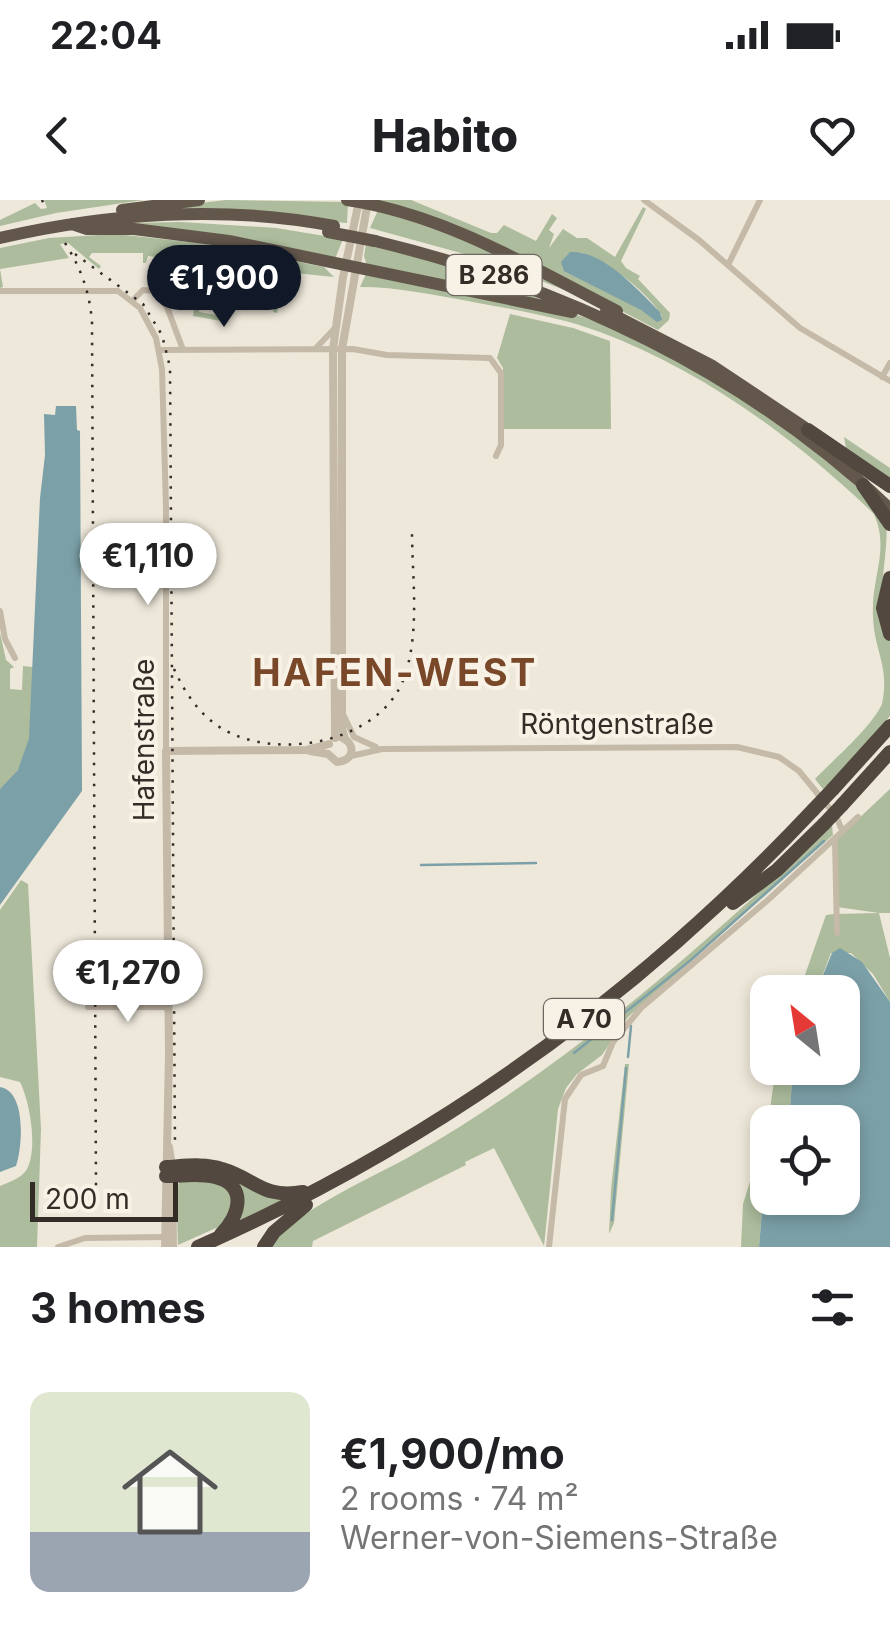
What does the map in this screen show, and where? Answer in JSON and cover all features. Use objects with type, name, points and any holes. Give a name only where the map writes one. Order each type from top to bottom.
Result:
[{"type":"highway","name":"B 286","points":[[76,223],[106,212],[199,200]]},
{"type":"highway","name":"B 286","points":[[360,201],[474,240],[629,317],[649,331]]},
{"type":"highway","name":"B 286","points":[[0,238],[76,223],[166,216],[243,218],[376,238],[516,274],[649,331],[711,365],[808,430],[890,499]]},
{"type":"highway","points":[[76,223],[87,229],[190,234],[608,322]]},
{"type":"highway","name":"B 286","points":[[376,238],[495,275],[608,322],[708,374],[802,437],[890,509]]},
{"type":"highway","points":[[808,430],[890,486]]},
{"type":"highway","points":[[863,485],[890,524]]},
{"type":"highway","points":[[890,578],[883,608],[890,634]]},
{"type":"highway","name":"A 70","points":[[217,1243],[324,1187],[452,1112],[577,1025],[829,808],[890,726]]},
{"type":"highway","name":"A 70","points":[[198,1247],[217,1243],[306,1205],[425,1139],[530,1070],[628,996],[734,903],[829,808],[890,738]]},
{"type":"highway","points":[[829,808],[890,752]]},
{"type":"highway","points":[[172,1172],[216,1167],[272,1193],[285,1195],[324,1187]]},
{"type":"highway","points":[[172,1172],[177,1182],[173,1194]]},
{"type":"highway","points":[[172,1172],[217,1177],[230,1185],[237,1196],[236,1215],[217,1243]]},
{"type":"highway","points":[[264,1247],[274,1232],[306,1205]]},
{"type":"street","points":[[644,200],[699,240],[800,328],[886,379],[890,363]]},
{"type":"street","points":[[728,266],[760,200]]},
{"type":"street","points":[[338,413],[334,370],[360,201]]},
{"type":"street","points":[[339,674],[331,746],[340,762],[350,756],[339,674],[335,328],[350,266]]},
{"type":"street","points":[[0,291],[101,288],[118,291],[133,300],[143,290],[155,291],[167,307],[182,347]]},
{"type":"street","name":"Hafenstraße","points":[[133,300],[147,319],[160,350],[166,507],[168,1146],[172,1172],[165,1242]]},
{"type":"street","points":[[312,349],[323,344],[335,328]]},
{"type":"street","points":[[312,349],[321,353],[334,370]]},
{"type":"street","points":[[160,350],[338,349],[493,360],[501,373],[501,445],[496,456]]},
{"type":"street","points":[[0,611],[5,639],[14,658]]},
{"type":"street","points":[[343,712],[354,737],[382,749]]},
{"type":"street","points":[[166,751],[306,750],[348,742]]},
{"type":"street","name":"Röntgenstraße","points":[[348,742],[372,751]]},
{"type":"street","name":"Röntgenstraße","points":[[350,756],[382,749],[737,747],[790,764],[811,782],[842,830]]},
{"type":"street","name":"Röntgenstraße","points":[[829,808],[849,824]]},
{"type":"street","points":[[549,1247],[565,1099],[581,1075],[602,1066],[622,1029],[641,1008],[858,817]]},
{"type":"street","points":[[835,838],[836,934]]},
{"type":"street","points":[[88,1007],[168,1007]]},
{"type":"street","points":[[173,1194],[174,1247]]},
{"type":"street","points":[[58,1247],[85,1238],[165,1242]]},
{"type":"green space","points":[[44,200],[143,200],[0,226],[0,220],[35,203],[41,209],[47,208]]},
{"type":"green space","points":[[226,200],[348,202],[347,223],[166,207]]},
{"type":"green space","points":[[379,200],[411,200],[491,233],[497,233],[504,225],[536,241],[552,214],[557,218],[549,230],[554,234],[549,248],[563,229],[577,238],[587,238],[615,257],[643,207],[646,209],[621,261],[640,276],[638,279],[670,313],[669,320],[658,330],[553,275]],"holes":[[[580,252],[637,287],[662,316],[652,317],[641,310]]]},
{"type":"green space","points":[[379,208],[448,231],[567,291],[490,261],[370,228]]},
{"type":"green space","points":[[130,223],[276,228],[343,239],[335,259]]},
{"type":"green space","points":[[116,234],[208,244],[324,267],[334,277],[285,272],[277,313],[273,312],[282,269],[248,264],[246,269],[148,256],[143,263],[143,253],[92,253],[89,257],[101,266],[99,269],[68,243],[60,244],[69,258],[0,269],[0,248],[49,238]]},
{"type":"green space","points":[[366,244],[482,274],[546,302],[367,266]]},
{"type":"green space","points":[[199,267],[207,268],[199,312],[228,317],[227,322],[193,316],[195,304],[177,301],[180,286],[195,288]]},
{"type":"green space","points":[[366,274],[558,310],[608,327],[697,372],[744,401],[831,464],[864,495],[886,523],[882,612],[890,642],[890,716],[830,784],[823,789],[815,779],[861,733],[882,704],[883,669],[873,616],[880,552],[874,514],[813,459],[746,409],[638,348],[538,314],[416,292],[360,287]]},
{"type":"green space","points":[[510,314],[610,341],[611,429],[504,429],[503,368],[497,358]]},
{"type":"green space","points":[[844,437],[890,468],[890,480],[846,448]]},
{"type":"green space","points":[[0,633],[6,660],[14,667],[10,669],[10,689],[22,690],[23,666],[33,667],[27,750],[12,778],[0,789]]},
{"type":"green space","points":[[890,789],[890,913],[837,907],[837,839]]},
{"type":"green space","points":[[832,825],[833,835],[628,1017],[602,1055],[566,1088],[558,1109],[544,1246],[494,1148],[313,1241],[312,1247],[270,1247],[314,1209],[467,1122],[577,1045],[733,916]]},
{"type":"green space","points":[[21,880],[28,884],[41,1129],[37,1247],[0,1247],[0,1186],[25,1172],[32,1149],[30,1113],[20,1082],[0,1077],[0,910]]},
{"type":"green space","points":[[879,913],[890,958],[890,1002],[873,974],[851,953],[831,953],[823,975],[805,975],[826,915],[834,914],[834,933],[838,936],[836,914]]},
{"type":"green space","points":[[625,1064],[629,1064],[614,1223],[609,1234],[611,1189]]},
{"type":"green space","points":[[773,1085],[792,1085],[790,1105],[771,1105]]},
{"type":"green space","points":[[234,1178],[288,1199],[235,1223]]},
{"type":"green space","points":[[219,1180],[236,1201],[225,1224],[178,1245],[176,1190],[180,1181]]},
{"type":"green space","points":[[750,1182],[750,1215],[762,1215],[759,1247],[741,1247],[743,1204]]},
{"type":"water","points":[[570,252],[607,264],[660,312],[662,320],[657,322],[564,271],[561,262]]},
{"type":"water","points":[[56,406],[76,406],[80,431],[82,791],[0,905],[0,789],[18,770],[29,738],[44,414],[55,415]]},
{"type":"water","points":[[840,948],[862,962],[890,1002],[890,1247],[759,1247],[762,1215],[860,1215],[860,1105],[790,1105],[792,1085],[860,1085],[860,975],[823,975],[832,953]]},
{"type":"water","points":[[0,1087],[14,1098],[21,1133],[16,1166],[0,1172]]},
{"type":"waterway","points":[[574,1053],[691,960],[824,841]]},
{"type":"waterway","points":[[421,865],[536,863]]},
{"type":"waterway","points":[[628,1057],[631,1026]]},
{"type":"waterway","points":[[612,1220],[626,1068]]},
{"type":"railway","points":[[42,200],[46,209]]},
{"type":"railway","points":[[65,243],[84,281],[92,323],[96,1186]]},
{"type":"railway","points":[[75,254],[143,304],[162,335],[170,367],[175,1147]]},
{"type":"railway","points":[[174,669],[188,695],[206,716],[243,738],[268,743],[322,741],[370,720],[389,704],[408,665],[414,608],[412,531]]},
{"type":"district","name":"HAFEN-WEST","points":[[395,672]]}]
